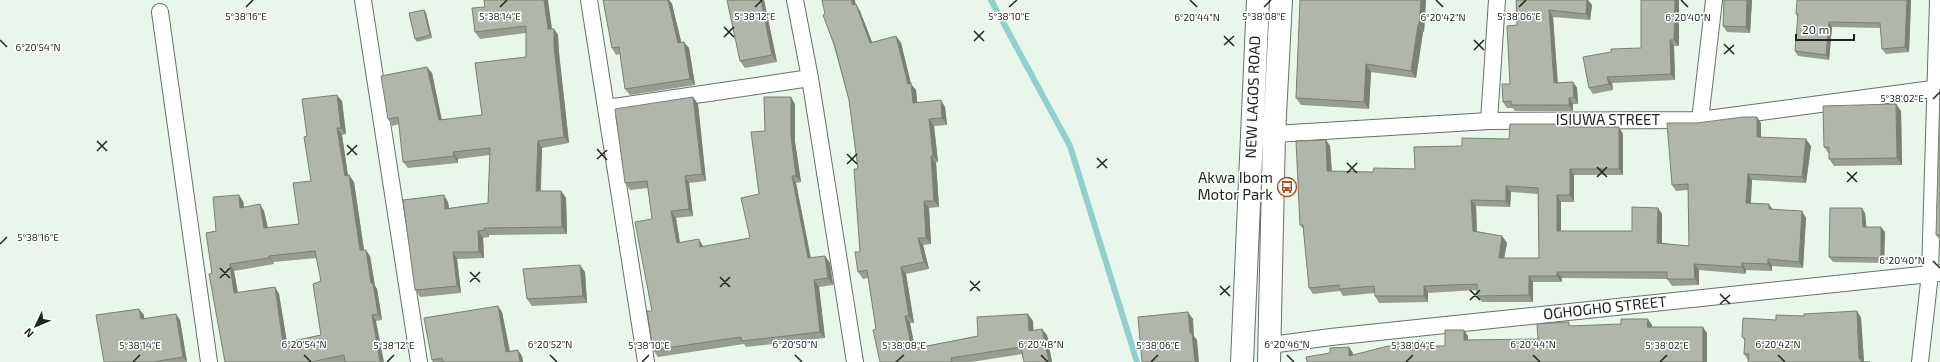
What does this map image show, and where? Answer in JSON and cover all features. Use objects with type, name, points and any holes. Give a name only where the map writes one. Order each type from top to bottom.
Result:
[{"type":"main road","name":"NEW LAGOS ROAD","points":[[1242,362],[1258,0]]},
{"type":"main road","name":"NEW LAGOS ROAD","points":[[1270,353],[1274,134],[1281,0]]},
{"type":"street","points":[[363,0],[419,362]]},
{"type":"street","points":[[589,0],[646,362]]},
{"type":"street","points":[[795,0],[810,78],[855,362]]},
{"type":"street","points":[[1489,121],[1497,0]]},
{"type":"street","points":[[1700,120],[1714,0]]},
{"type":"street","points":[[1920,362],[1935,273],[1938,0]]},
{"type":"street","points":[[160,12],[209,362]]},
{"type":"street","points":[[607,108],[810,78]]},
{"type":"street","name":"ISIUWA STREET","points":[[1274,134],[1489,121],[1700,120],[1938,89]]},
{"type":"street","name":"OGHOGHO STREET","points":[[1270,353],[1935,273]]},
{"type":"building","points":[[484,0],[544,0],[548,29],[554,29],[554,46],[564,137],[538,141],[536,191],[561,191],[562,227],[484,228],[485,230],[478,231],[479,252],[453,252],[457,286],[415,290],[403,200],[444,195],[445,209],[488,203],[490,148],[453,152],[454,156],[403,162],[398,117],[388,119],[381,76],[427,67],[439,120],[482,115],[475,63],[526,57],[526,26],[475,32],[472,8],[485,7]]},
{"type":"building","points":[[603,0],[668,0],[678,43],[684,42],[690,79],[625,89],[619,47],[612,48]]},
{"type":"building","points":[[727,0],[761,0],[772,55],[740,61]]},
{"type":"building","points":[[822,0],[851,0],[853,5],[856,4],[870,43],[896,36],[908,84],[911,83],[913,103],[941,100],[942,118],[929,119],[933,156],[931,156],[934,201],[924,201],[926,238],[918,238],[924,262],[901,267],[909,316],[905,316],[912,349],[978,336],[977,317],[1028,314],[1029,331],[1042,329],[1049,362],[1024,362],[1021,347],[951,358],[952,362],[880,362],[873,330],[876,329],[867,270],[858,272],[855,252],[860,252],[854,169],[858,169],[849,100],[835,47],[823,15],[825,14]]},
{"type":"building","points":[[1300,0],[1421,0],[1419,25],[1411,71],[1366,64],[1364,102],[1296,98]]},
{"type":"building","points":[[1516,0],[1587,0],[1586,14],[1549,10],[1554,83],[1573,82],[1574,97],[1569,98],[1569,105],[1511,105],[1511,101],[1503,102],[1502,84],[1510,84],[1507,26],[1517,25]]},
{"type":"building","points":[[1641,0],[1675,0],[1674,40],[1670,40],[1671,74],[1607,77],[1609,84],[1589,88],[1583,57],[1611,52],[1611,49],[1641,48]]},
{"type":"building","points":[[1724,0],[1747,0],[1746,27],[1723,26]]},
{"type":"building","points":[[1797,0],[1907,0],[1905,47],[1882,49],[1880,23],[1829,22],[1826,55],[1795,51],[1798,14],[1796,14]]},
{"type":"building","points":[[424,10],[430,35],[415,39],[409,13]]},
{"type":"building","points":[[1940,89],[1940,235],[1936,235]]},
{"type":"building","points":[[337,95],[341,128],[337,128],[345,176],[349,175],[360,250],[366,250],[378,314],[372,315],[380,362],[345,362],[344,355],[311,362],[225,362],[209,274],[212,273],[206,233],[216,231],[213,197],[239,195],[240,208],[260,204],[264,228],[299,224],[293,183],[311,181],[304,137],[307,136],[302,99]],"holes":[[[315,251],[321,281],[313,284],[321,335],[283,343],[275,287],[234,293],[230,264],[269,258],[269,256]]]},
{"type":"building","points":[[693,97],[702,174],[685,176],[689,209],[671,211],[677,243],[699,239],[700,247],[750,238],[741,198],[759,194],[751,132],[765,131],[764,97],[791,97],[791,136],[796,176],[792,176],[808,258],[825,256],[828,278],[814,280],[820,332],[742,341],[741,337],[653,350],[647,311],[652,311],[635,222],[652,219],[647,181],[625,183],[615,109]]},
{"type":"building","points":[[1896,104],[1897,158],[1829,159],[1829,147],[1824,147],[1823,106]]},
{"type":"building","points":[[1743,117],[1757,117],[1757,137],[1806,139],[1802,177],[1748,174],[1746,203],[1769,204],[1769,209],[1802,211],[1799,262],[1768,259],[1768,264],[1742,263],[1742,267],[1694,264],[1695,279],[1667,279],[1667,272],[1557,272],[1557,276],[1529,276],[1529,295],[1477,296],[1477,284],[1424,286],[1424,296],[1375,296],[1374,286],[1339,289],[1339,285],[1309,288],[1303,225],[1300,225],[1296,141],[1326,140],[1327,171],[1373,172],[1374,168],[1415,169],[1414,147],[1462,146],[1462,138],[1509,139],[1510,124],[1569,124],[1569,127],[1619,127],[1619,169],[1570,169],[1570,195],[1557,195],[1557,231],[1632,231],[1632,207],[1658,208],[1657,243],[1689,246],[1688,184],[1672,185],[1667,123],[1697,123]],"holes":[[[1506,186],[1538,188],[1539,258],[1499,258],[1502,236],[1473,231],[1471,200],[1506,201]]]},
{"type":"building","points":[[1830,208],[1862,208],[1863,227],[1881,227],[1881,258],[1829,257]]},
{"type":"building","points":[[580,265],[583,296],[527,299],[523,269]]},
{"type":"building","points":[[498,306],[506,352],[518,350],[520,362],[443,362],[442,358],[432,360],[424,318]]},
{"type":"building","points":[[139,309],[141,319],[176,314],[183,357],[153,362],[104,362],[96,315]]},
{"type":"building","points":[[1857,311],[1859,359],[1861,359],[1861,362],[1748,362],[1749,354],[1744,354],[1745,338],[1742,337],[1743,318],[1776,320],[1776,315],[1804,316],[1804,314]]},
{"type":"building","points":[[1188,312],[1195,362],[1142,362],[1138,317]]},
{"type":"building","points":[[1621,319],[1648,319],[1647,327],[1703,327],[1703,362],[1307,362],[1306,357],[1330,353],[1330,348],[1349,347],[1349,356],[1388,346],[1445,346],[1445,330],[1464,330],[1464,340],[1538,339],[1537,324],[1569,322],[1569,326],[1621,324]]},
{"type":"waterway","points":[[991,0],[1070,146],[1137,362]]},
{"type":"place","name":"Akwa Ibom Motor Park","points":[[1287,187]]}]
